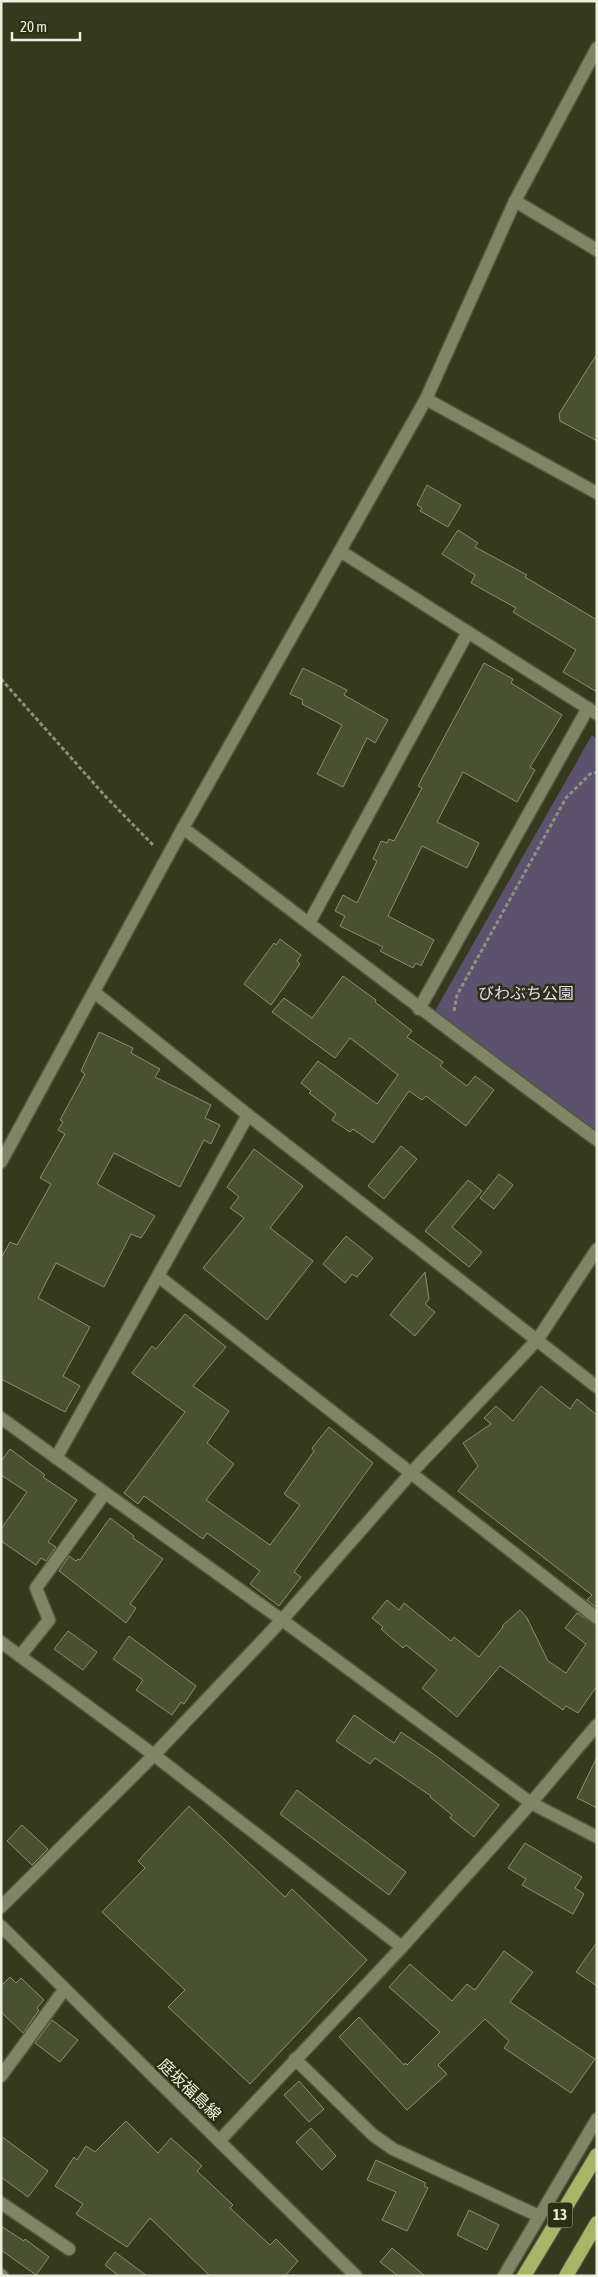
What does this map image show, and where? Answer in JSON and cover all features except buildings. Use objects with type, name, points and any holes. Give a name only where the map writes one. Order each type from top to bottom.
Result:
[{"type":"highway","name":"13","points":[[524,2276],[597,2155]]},
{"type":"highway","name":"13","points":[[566,2276],[597,2223]]},
{"type":"street","points":[[1,1162],[183,828],[426,399],[515,201],[597,48]]},
{"type":"street","points":[[515,201],[597,250]]},
{"type":"street","points":[[426,399],[597,493]]},
{"type":"street","points":[[340,551],[592,711],[419,1009]]},
{"type":"street","points":[[310,923],[468,632]]},
{"type":"street","points":[[183,828],[310,923],[419,1009],[597,1140]]},
{"type":"street","points":[[94,992],[248,1115],[538,1339],[597,1387]]},
{"type":"street","points":[[56,1458],[248,1115]]},
{"type":"street","points":[[1,1908],[154,1755],[282,1620],[411,1473],[538,1339],[597,1249]]},
{"type":"street","points":[[158,1276],[597,1618]]},
{"type":"street","points":[[1,1418],[282,1620],[531,1803],[597,1838]]},
{"type":"street","points":[[20,1656],[49,1620],[36,1588],[105,1493]]},
{"type":"street","points":[[1,1642],[154,1755],[402,1947]]},
{"type":"street","points":[[220,2140],[402,1947],[531,1803],[597,1725]]},
{"type":"street","name":"庭坂福島線","points":[[1,1926],[356,2276]]},
{"type":"street","points":[[1,2076],[5,2062],[64,1990]]},
{"type":"street","points":[[295,2059],[373,2136],[393,2149],[538,2216]]},
{"type":"street","points":[[504,2276],[597,2119]]},
{"type":"street","points":[[1,2203],[69,2250]]},
{"type":"path","points":[[1,678],[106,797],[166,859]]},
{"type":"path","points":[[454,1014],[457,995],[566,798],[590,774],[597,772]]},
{"type":"green space","name":"びわぶち公園","points":[[592,735],[597,739],[597,1137],[432,1016]]}]
